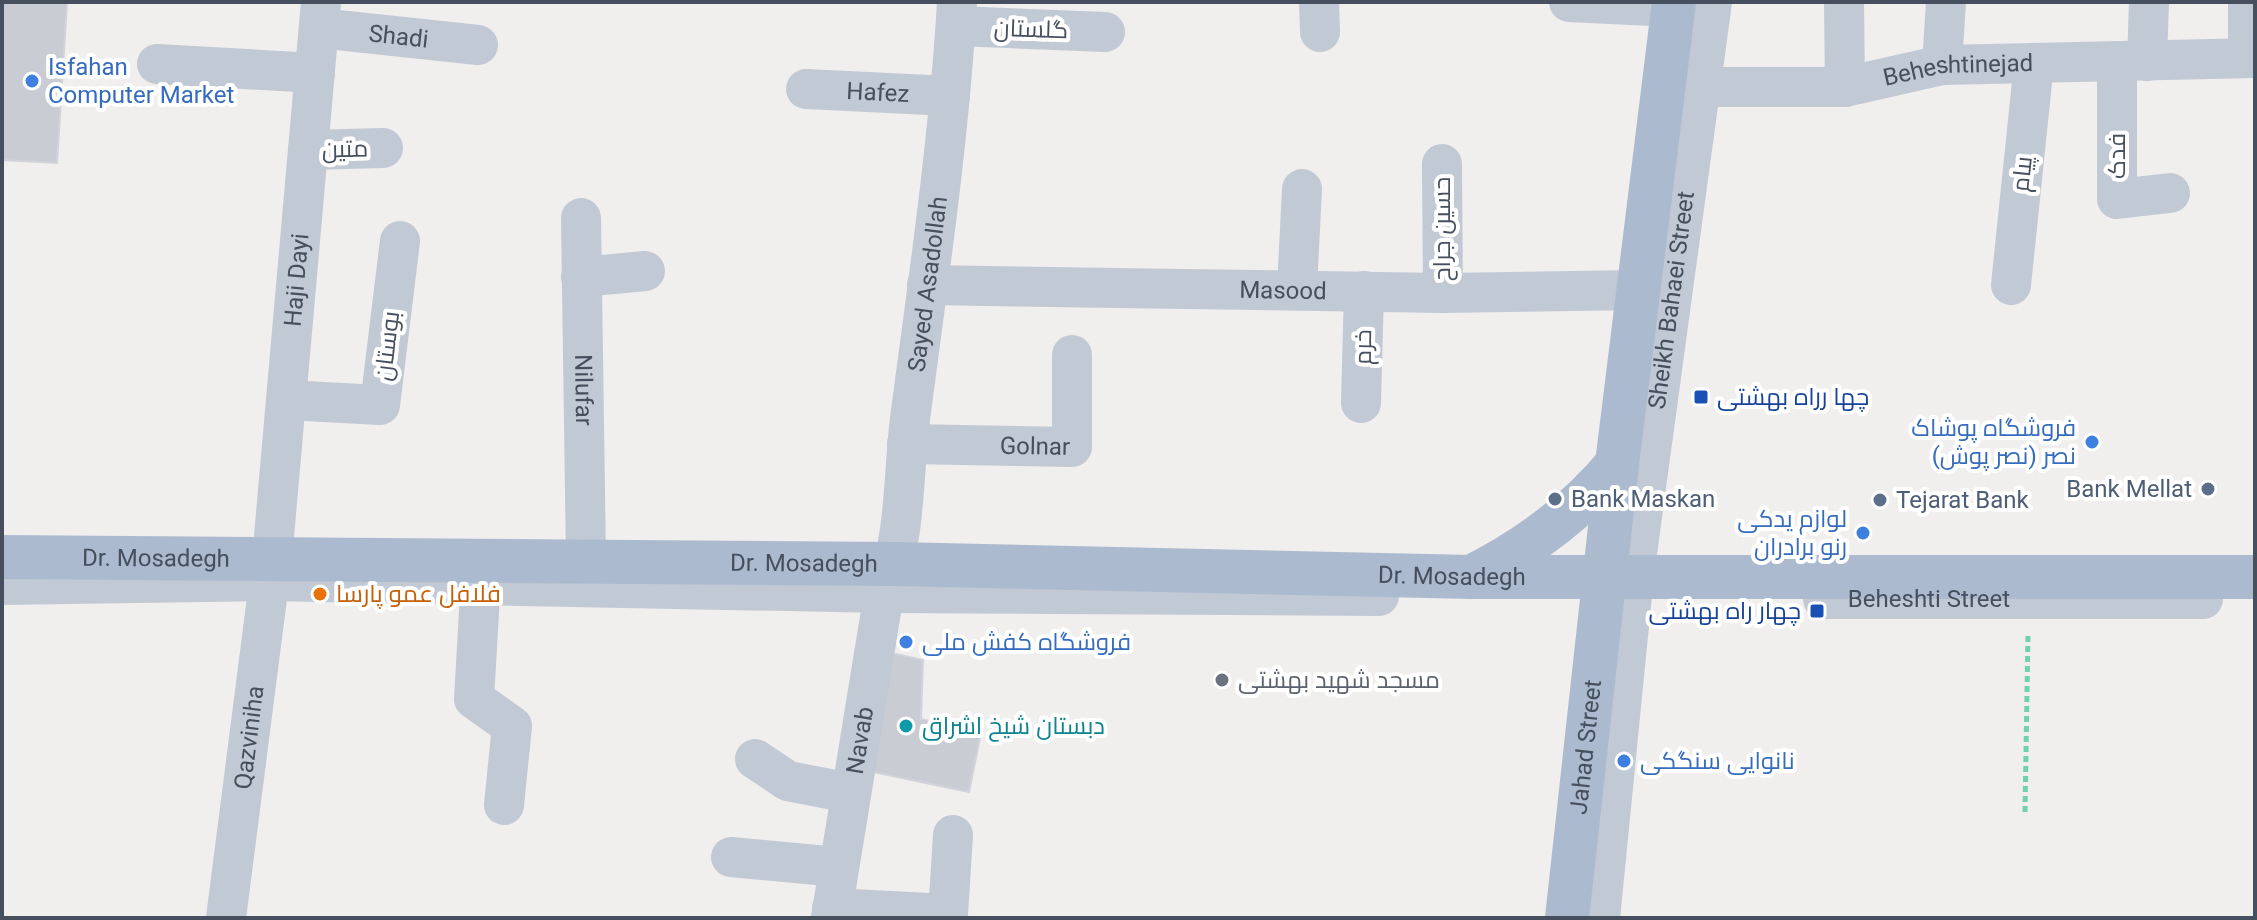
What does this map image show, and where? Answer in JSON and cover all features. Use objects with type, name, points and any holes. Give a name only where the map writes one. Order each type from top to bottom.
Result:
[{"type":"main road","name":"Sheikh Bahaei Street","points":[[1618,586],[1617,464],[1639,290],[1683,87],[1686,4]]},
{"type":"main road","points":[[1472,577],[1517,553],[1568,514],[1591,495],[1617,464]]},
{"type":"main road","name":"Dr. Mosadegh","points":[[2,557],[271,570],[481,572],[586,560],[890,578],[1472,577],[1618,586]]},
{"type":"main road","name":"Beheshti Street","points":[[1618,586],[2255,577]]},
{"type":"main road","name":"Jahad Street","points":[[1567,918],[1618,586]]},
{"type":"street","points":[[1569,2],[1686,4]]},
{"type":"street","points":[[1844,2],[1845,87]]},
{"type":"street","points":[[1942,65],[1946,2]]},
{"type":"street","points":[[2132,61],[2149,2]]},
{"type":"street","points":[[2248,2],[2252,58]]},
{"type":"street","name":"گلستان","points":[[956,14],[1105,32]]},
{"type":"street","name":"Sayed Asadollah","points":[[890,578],[950,96],[956,14]]},
{"type":"street","name":"Shadi","points":[[320,15],[478,45]]},
{"type":"street","name":"Haji Dayi","points":[[271,570],[320,15]]},
{"type":"street","name":"Beheshtinejad","points":[[1683,87],[1845,87],[1942,65],[2252,58]]},
{"type":"street","name":"فدک","points":[[2132,61],[2117,199],[2170,193]]},
{"type":"street","name":"پیام","points":[[2011,285],[2034,63]]},
{"type":"street","points":[[157,64],[315,73]]},
{"type":"street","name":"Sheikh Bahaei Street","points":[[1618,586],[1683,87]]},
{"type":"street","name":"Hafez","points":[[806,89],[950,96]]},
{"type":"street","name":"متین","points":[[308,150],[383,148]]},
{"type":"street","name":"حسین جراح","points":[[1442,164],[1443,293]]},
{"type":"street","points":[[1297,289],[1302,189]]},
{"type":"street","name":"Nilufar","points":[[581,218],[586,560]]},
{"type":"street","name":"بوستان","points":[[286,400],[380,405],[400,241]]},
{"type":"street","points":[[581,277],[645,271]]},
{"type":"street","name":"Masood","points":[[927,285],[1443,293],[1639,290]]},
{"type":"street","name":"خرم","points":[[1361,403],[1364,291]]},
{"type":"street","name":"Golnar","points":[[907,444],[1072,447],[1072,355]]},
{"type":"street","points":[[2,585],[271,570]]},
{"type":"street","name":"Qazviniha","points":[[226,918],[271,570]]},
{"type":"street","points":[[504,805],[512,726],[474,699],[481,572],[1618,586]]},
{"type":"street","name":"Navab","points":[[832,913],[850,793],[890,578]]},
{"type":"street","name":"Beheshti Street","points":[[1618,586],[2029,600],[2255,598]]},
{"type":"street","name":"Jahad Street","points":[[1600,918],[1618,586]]},
{"type":"street","points":[[755,759],[788,781],[850,793]]},
{"type":"street","points":[[832,913],[948,914],[953,835]]},
{"type":"street","points":[[731,857],[838,867]]},
{"type":"path","points":[[2025,812],[2029,600]]},
{"type":"building","name":"Isfahan Computer Market","points":[[2,2],[67,2],[57,163],[2,160]]},
{"type":"building","name":"دبستان شیخ اشراق","points":[[878,650],[923,660],[921,719],[981,733],[969,792],[854,768]]},
{"type":"place","name":"Isfahan Computer Market","points":[[32,81]]},
{"type":"place","name":"چها رراه بهشتی","points":[[1701,397]]},
{"type":"place","name":"فروشگاه پوشاک نصر (نصر پوش)","points":[[2092,442]]},
{"type":"place","name":"Bank Mellat","points":[[2208,489]]},
{"type":"place","name":"Bank Maskan","points":[[1555,499]]},
{"type":"place","name":"Tejarat Bank","points":[[1880,500]]},
{"type":"place","name":"لوازم یدکی رنو برادران","points":[[1863,533]]},
{"type":"place","name":"فلافل عمو پارسا","points":[[320,594]]},
{"type":"place","name":"چهار راه بهشتی","points":[[1817,611]]},
{"type":"place","name":"فروشگاه کفش ملی","points":[[906,642]]},
{"type":"place","name":"مسجد شهید بهشتی","points":[[1222,680]]},
{"type":"place","name":"دبستان شیخ اشراق","points":[[906,726]]},
{"type":"place","name":"نانوایی سنگکی","points":[[1624,761]]}]
